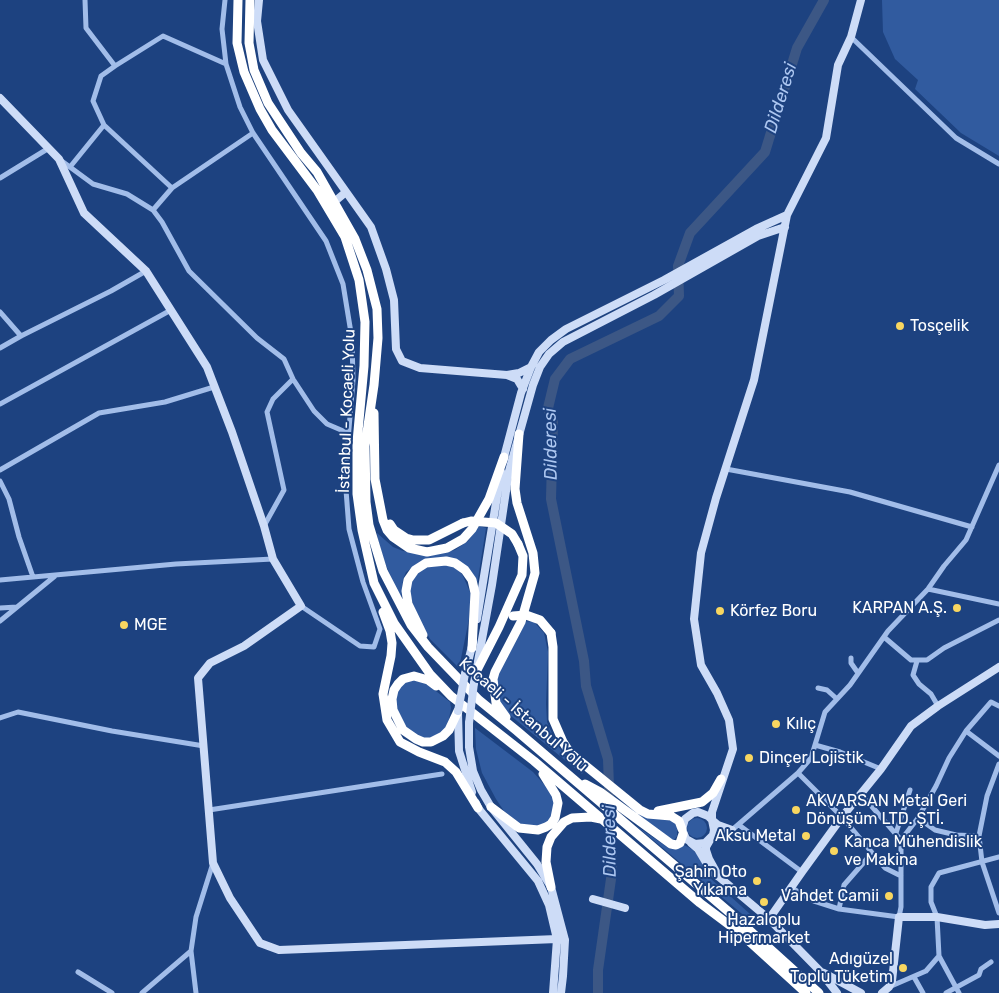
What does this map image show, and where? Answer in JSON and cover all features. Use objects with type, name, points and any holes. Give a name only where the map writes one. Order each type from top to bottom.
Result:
[{"type":"highway","name":"İstanbul - Kocaeli Yolu","points":[[238,0],[237,43],[244,72],[272,130],[317,190],[345,237],[359,280],[365,322],[364,366],[357,442],[357,494],[362,530],[374,583],[394,623],[430,674],[451,696],[534,762],[700,903],[740,934],[806,993]]},
{"type":"highway","name":"Kocaeli - İstanbul Yolu","points":[[250,0],[249,43],[254,70],[268,103],[301,153],[317,172],[355,239],[367,270],[377,309],[378,338],[374,386],[365,446],[366,502],[369,525],[390,588],[411,625],[428,647],[479,700],[572,777],[597,794]]},
{"type":"highway","points":[[374,386],[377,489],[383,520],[392,537],[408,548],[427,552],[447,548],[464,539],[489,499],[504,457]]},
{"type":"highway","points":[[518,731],[496,703],[493,679],[518,628],[535,573],[534,553],[516,503],[515,489],[519,434]]},
{"type":"highway","points":[[377,489],[389,522],[394,530],[406,538],[428,540],[471,521],[496,523],[512,534],[518,544],[522,556],[522,574],[499,627],[476,672]]},
{"type":"highway","points":[[428,647],[408,604],[406,591],[408,580],[415,570],[426,563],[446,560],[455,563],[465,570],[472,580],[475,594],[472,648]]},
{"type":"highway","points":[[374,583],[390,631],[392,643],[392,656],[383,694],[387,720],[400,742],[445,762],[456,772],[478,808]]},
{"type":"highway","points":[[499,627],[513,616],[526,615],[540,620],[551,634],[553,647],[553,719],[562,742],[570,753],[648,814],[666,815],[676,818],[679,821],[682,832],[680,843],[676,845],[671,844],[597,794]]},
{"type":"highway","points":[[451,696],[428,680],[414,676],[408,677],[398,684],[394,690],[392,699],[393,710],[403,730],[423,742],[431,742],[443,736],[458,711]]},
{"type":"highway","points":[[491,807],[518,828],[538,830],[551,824],[558,811],[556,795],[534,762]]},
{"type":"highway","points":[[628,800],[656,812],[686,807],[709,798],[722,779]]},
{"type":"highway","points":[[597,794],[624,823],[819,993]]},
{"type":"highway","points":[[551,887],[546,862],[547,847],[551,837],[564,822],[572,818],[591,817],[601,819]]},
{"type":"main road","points":[[259,0],[257,21],[264,60],[288,110],[371,227],[386,269],[394,300],[396,348],[402,361],[420,368],[507,375],[520,373],[531,367]]},
{"type":"main road","points":[[720,877],[709,859],[706,847],[714,830],[712,812],[733,749],[730,720],[701,665],[694,619],[701,553],[716,498],[754,380],[787,215],[826,138],[838,65],[851,37],[861,0]]},
{"type":"main road","points":[[0,98],[59,159],[84,213],[146,271],[207,367],[232,432],[264,526],[273,559],[301,606],[244,646],[210,663],[198,678],[213,862],[230,898],[260,943],[279,950],[565,940]]},
{"type":"main road","points":[[334,202],[346,192]]},
{"type":"main road","points":[[553,993],[557,939],[549,905],[538,881],[478,808],[467,780],[459,751],[458,711],[472,648],[504,457],[523,389],[539,352],[566,329],[664,280],[756,229],[787,215]]},
{"type":"main road","points":[[561,993],[565,940],[551,887],[537,864],[491,807],[481,790],[473,771],[469,747],[469,723],[474,683],[509,471],[533,385],[540,367],[549,354],[563,342],[654,295],[758,236],[785,227]]},
{"type":"main road","points":[[507,375],[517,379],[523,389]]},
{"type":"main road","points":[[769,919],[790,887],[842,817],[881,769],[911,726],[938,706],[999,667]]},
{"type":"main road","points":[[736,827],[718,826],[704,813],[693,813],[685,819],[682,832],[698,849],[711,871],[769,919],[820,971],[837,993]]},
{"type":"main road","points":[[690,842],[700,844],[711,837],[736,827]]},
{"type":"main road","points":[[594,899],[625,908]]},
{"type":"main road","points":[[882,993],[890,987],[892,981],[899,917],[937,917],[985,925],[999,924]]},
{"type":"main road","points":[[820,971],[861,993]]},
{"type":"street","points":[[85,0],[86,28],[115,66]]},
{"type":"street","points":[[225,0],[222,29],[226,64],[240,107],[253,132],[326,241],[343,284],[352,339],[353,380],[346,477],[349,529],[363,582],[380,629],[374,647],[360,646],[301,606]]},
{"type":"street","points":[[172,188],[104,125],[93,101],[100,76],[163,36],[226,64]]},
{"type":"street","points":[[851,37],[956,138],[999,164]]},
{"type":"street","points":[[70,167],[104,125]]},
{"type":"street","points":[[153,210],[172,188],[253,132]]},
{"type":"street","points":[[0,178],[48,148]]},
{"type":"street","points":[[59,159],[94,184],[127,194],[153,210],[162,222],[189,271],[258,338],[284,359],[293,379],[314,412],[327,424],[348,433]]},
{"type":"street","points":[[0,348],[146,271]]},
{"type":"street","points":[[0,404],[171,310]]},
{"type":"street","points":[[0,312],[21,336]]},
{"type":"street","points":[[264,526],[284,490],[267,412],[273,399],[293,379]]},
{"type":"street","points":[[0,470],[98,413],[165,402],[214,387]]},
{"type":"street","points":[[802,872],[736,827],[798,773],[811,758],[825,712],[858,673],[884,637],[928,589],[966,540],[999,465]]},
{"type":"street","points":[[726,469],[850,492],[972,527]]},
{"type":"street","points":[[0,481],[9,499],[32,577]]},
{"type":"street","points":[[0,580],[176,564],[273,559]]},
{"type":"street","points":[[0,621],[55,575]]},
{"type":"street","points":[[928,589],[999,604]]},
{"type":"street","points":[[0,608],[17,607]]},
{"type":"street","points":[[884,637],[911,660],[927,660],[944,648],[999,620]]},
{"type":"street","points":[[851,658],[851,664],[858,673]]},
{"type":"street","points":[[918,661],[914,675],[919,684],[931,694],[938,706]]},
{"type":"street","points":[[818,688],[827,690],[836,699]]},
{"type":"street","points":[[901,840],[918,818],[949,758],[966,731],[991,702],[999,706]]},
{"type":"street","points":[[0,718],[18,712],[112,731],[204,746]]},
{"type":"street","points":[[966,731],[999,756]]},
{"type":"street","points":[[815,745],[840,752],[881,769]]},
{"type":"street","points":[[999,764],[987,796],[979,836],[982,862],[999,912]]},
{"type":"street","points":[[798,773],[842,817],[885,868],[902,876]]},
{"type":"street","points":[[209,810],[442,774]]},
{"type":"street","points":[[896,833],[910,790]]},
{"type":"street","points":[[790,887],[814,901],[839,909],[899,917],[902,876],[901,840],[861,794]]},
{"type":"street","points":[[918,818],[935,830],[956,835],[979,836]]},
{"type":"street","points":[[839,909],[844,885],[872,853]]},
{"type":"street","points":[[957,991],[939,956],[937,917],[931,902],[931,887],[940,873],[999,857]]},
{"type":"street","points":[[196,993],[191,952],[196,917],[213,862]]},
{"type":"street","points":[[142,993],[191,952]]},
{"type":"street","points":[[890,987],[926,971],[939,956]]},
{"type":"street","points":[[946,993],[957,991],[979,974],[990,962]]},
{"type":"street","points":[[78,972],[112,993]]},
{"type":"street","points":[[914,977],[922,993]]},
{"type":"shaded area","points":[[882,0],[999,0],[999,156],[961,133],[915,89],[918,80],[895,59],[883,32]]},
{"type":"shaded area","points":[[479,526],[486,528],[477,585],[461,564],[421,561],[406,572],[403,579],[401,600],[385,563],[377,533],[393,547],[403,551],[433,555],[455,550],[468,541]]},
{"type":"shaded area","points":[[443,563],[454,567],[462,574],[471,594],[469,619],[459,668],[430,639],[417,615],[409,592],[411,583],[417,574],[426,567]]},
{"type":"shaded area","points":[[524,621],[534,622],[544,633],[548,652],[547,722],[556,743],[563,753],[584,771],[582,774],[511,716],[500,704],[496,683],[498,675]]},
{"type":"shaded area","points":[[418,680],[428,685],[450,702],[451,708],[445,729],[440,734],[427,739],[413,735],[400,719],[396,706],[395,697],[397,690],[405,681]]},
{"type":"shaded area","points":[[475,728],[533,772],[549,790],[554,800],[554,816],[542,826],[521,826],[506,814],[482,773],[476,749]]},
{"type":"shaded area","points":[[629,807],[674,821],[677,825],[677,836],[674,840],[669,840],[627,809]]},
{"type":"shaded area","points":[[697,818],[704,821],[707,828],[704,835],[697,838],[690,835],[687,828],[690,821]]},
{"type":"shaded area","points":[[635,825],[670,849],[684,845],[692,849],[697,854],[710,878],[750,914],[747,918]]},
{"type":"waterway","name":"Dilderesi","points":[[598,993],[598,970],[612,872],[608,759],[586,686],[584,661],[551,499],[553,422],[548,408],[555,379],[570,359],[659,316],[679,296],[678,266],[690,233],[765,152],[797,48],[824,0]]},
{"type":"place","name":"Tosçelik","points":[[900,326]]},
{"type":"place","name":"KARPAN A.Ş.","points":[[957,608]]},
{"type":"place","name":"Körfez Boru","points":[[720,611]]},
{"type":"place","name":"MGE","points":[[124,625]]},
{"type":"place","name":"Kılıç","points":[[776,724]]},
{"type":"place","name":"Dinçer Lojistik","points":[[749,758]]},
{"type":"place","name":"AKVARSAN Metal Geri Dönüşüm LTD. ŞTİ.","points":[[796,810]]},
{"type":"place","name":"Aksu Metal","points":[[806,836]]},
{"type":"place","name":"Kanca Mühendislik ve Makina","points":[[834,851]]},
{"type":"place","name":"Şahin Oto Yıkama","points":[[757,881]]},
{"type":"place","name":"Vahdet Camii","points":[[889,896]]},
{"type":"place","name":"Hazaloplu Hipermarket","points":[[764,902]]},
{"type":"place","name":"Adıgüzel Toplu Tüketim","points":[[903,968]]}]
